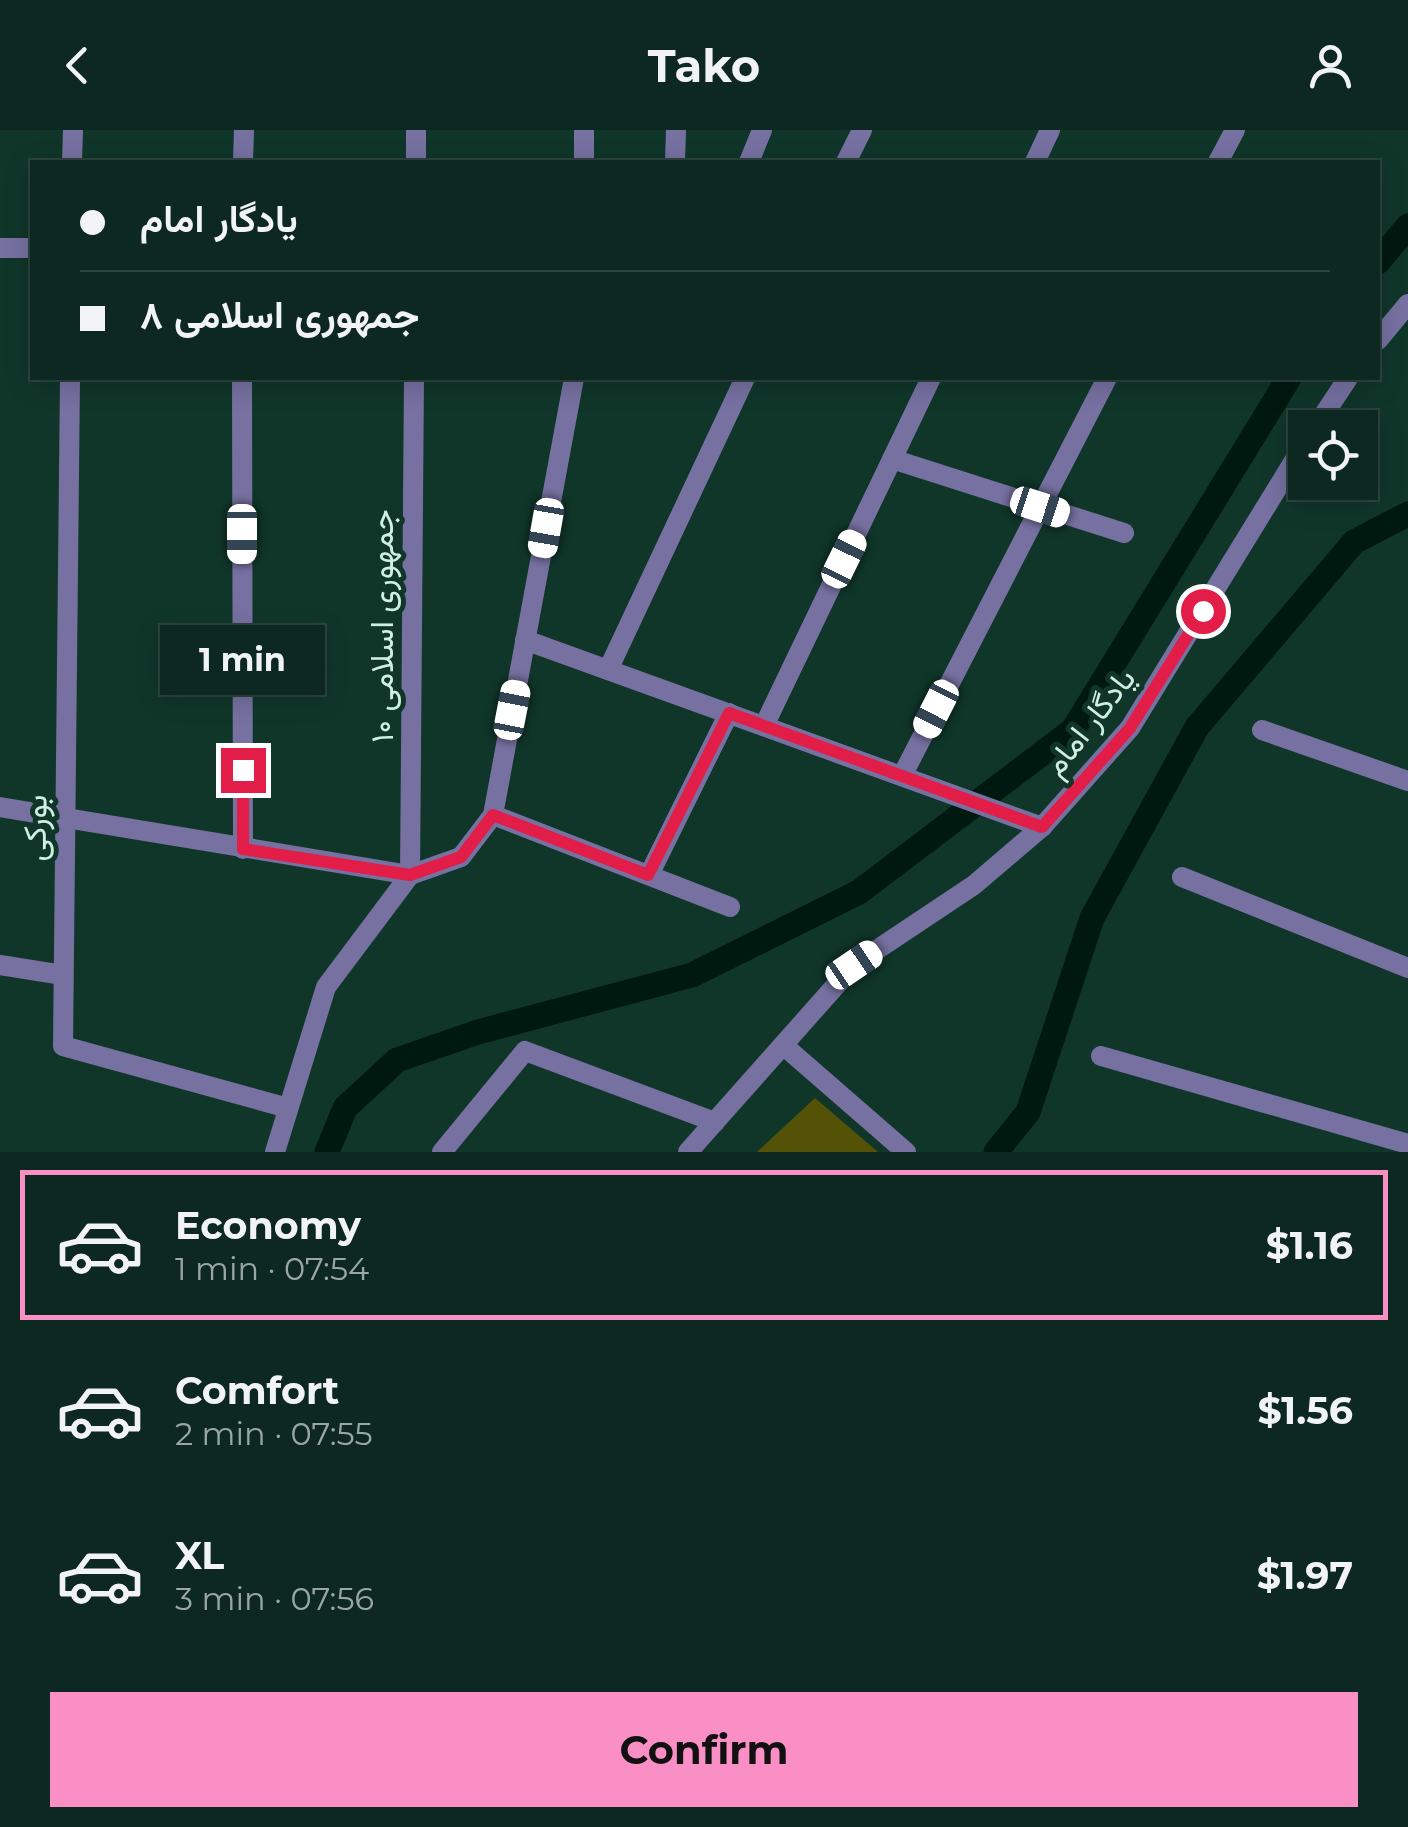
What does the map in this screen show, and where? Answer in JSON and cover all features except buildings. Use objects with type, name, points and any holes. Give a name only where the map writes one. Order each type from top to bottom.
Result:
[{"type":"street","points":[[72,160],[73,130]]},
{"type":"street","points":[[244,130],[244,160]]},
{"type":"street","points":[[416,130],[416,160]]},
{"type":"street","points":[[584,130],[584,160]]},
{"type":"street","points":[[676,130],[676,160]]},
{"type":"street","points":[[751,160],[762,130]]},
{"type":"street","points":[[847,160],[862,130]]},
{"type":"street","points":[[1036,160],[1050,130]]},
{"type":"street","points":[[1219,160],[1235,130]]},
{"type":"street","points":[[0,248],[30,248]]},
{"type":"street","points":[[1380,338],[1408,304]]},
{"type":"street","name":"بورکی","points":[[70,380],[63,1046],[288,1108]]},
{"type":"street","points":[[242,380],[243,849]]},
{"type":"street","name":"جمهوری اسلامی ۱۰","points":[[410,875],[414,380]]},
{"type":"street","points":[[0,807],[410,875],[461,857],[493,815],[574,380]]},
{"type":"street","points":[[608,670],[744,380]]},
{"type":"street","points":[[764,726],[930,380]]},
{"type":"street","points":[[902,776],[1107,380]]},
{"type":"street","points":[[1327,410],[1347,380]]},
{"type":"street","points":[[892,460],[1124,534]]},
{"type":"street","name":"یادگار امام","points":[[688,1152],[854,965],[974,885],[1042,827],[1130,728],[1288,471]]},
{"type":"street","points":[[526,640],[1042,827]]},
{"type":"street","points":[[648,875],[729,713]]},
{"type":"street","points":[[1262,730],[1408,781]]},
{"type":"street","points":[[493,815],[730,906]]},
{"type":"street","points":[[275,1152],[326,987],[410,875]]},
{"type":"street","points":[[1182,877],[1408,968]]},
{"type":"street","points":[[0,965],[63,975]]},
{"type":"street","points":[[784,1045],[902,1150]]},
{"type":"street","points":[[442,1152],[526,1051],[715,1122]]},
{"type":"street","points":[[1101,1056],[1408,1144]]},
{"type":"shaded area","points":[[815,1098],[878,1152],[757,1152]]},
{"type":"waterway","points":[[1380,260],[1408,226]]},
{"type":"waterway","points":[[327,1152],[345,1108],[397,1060],[478,1032],[692,975],[859,892],[1073,730],[1288,380]]},
{"type":"waterway","points":[[996,1152],[1028,1112],[1092,918],[1197,727],[1354,542],[1408,514]]},
{"type":"route","points":[[243,770],[243,849],[410,875],[461,857],[493,815],[648,875],[729,713],[1042,827],[1130,728],[1203,611]]}]
